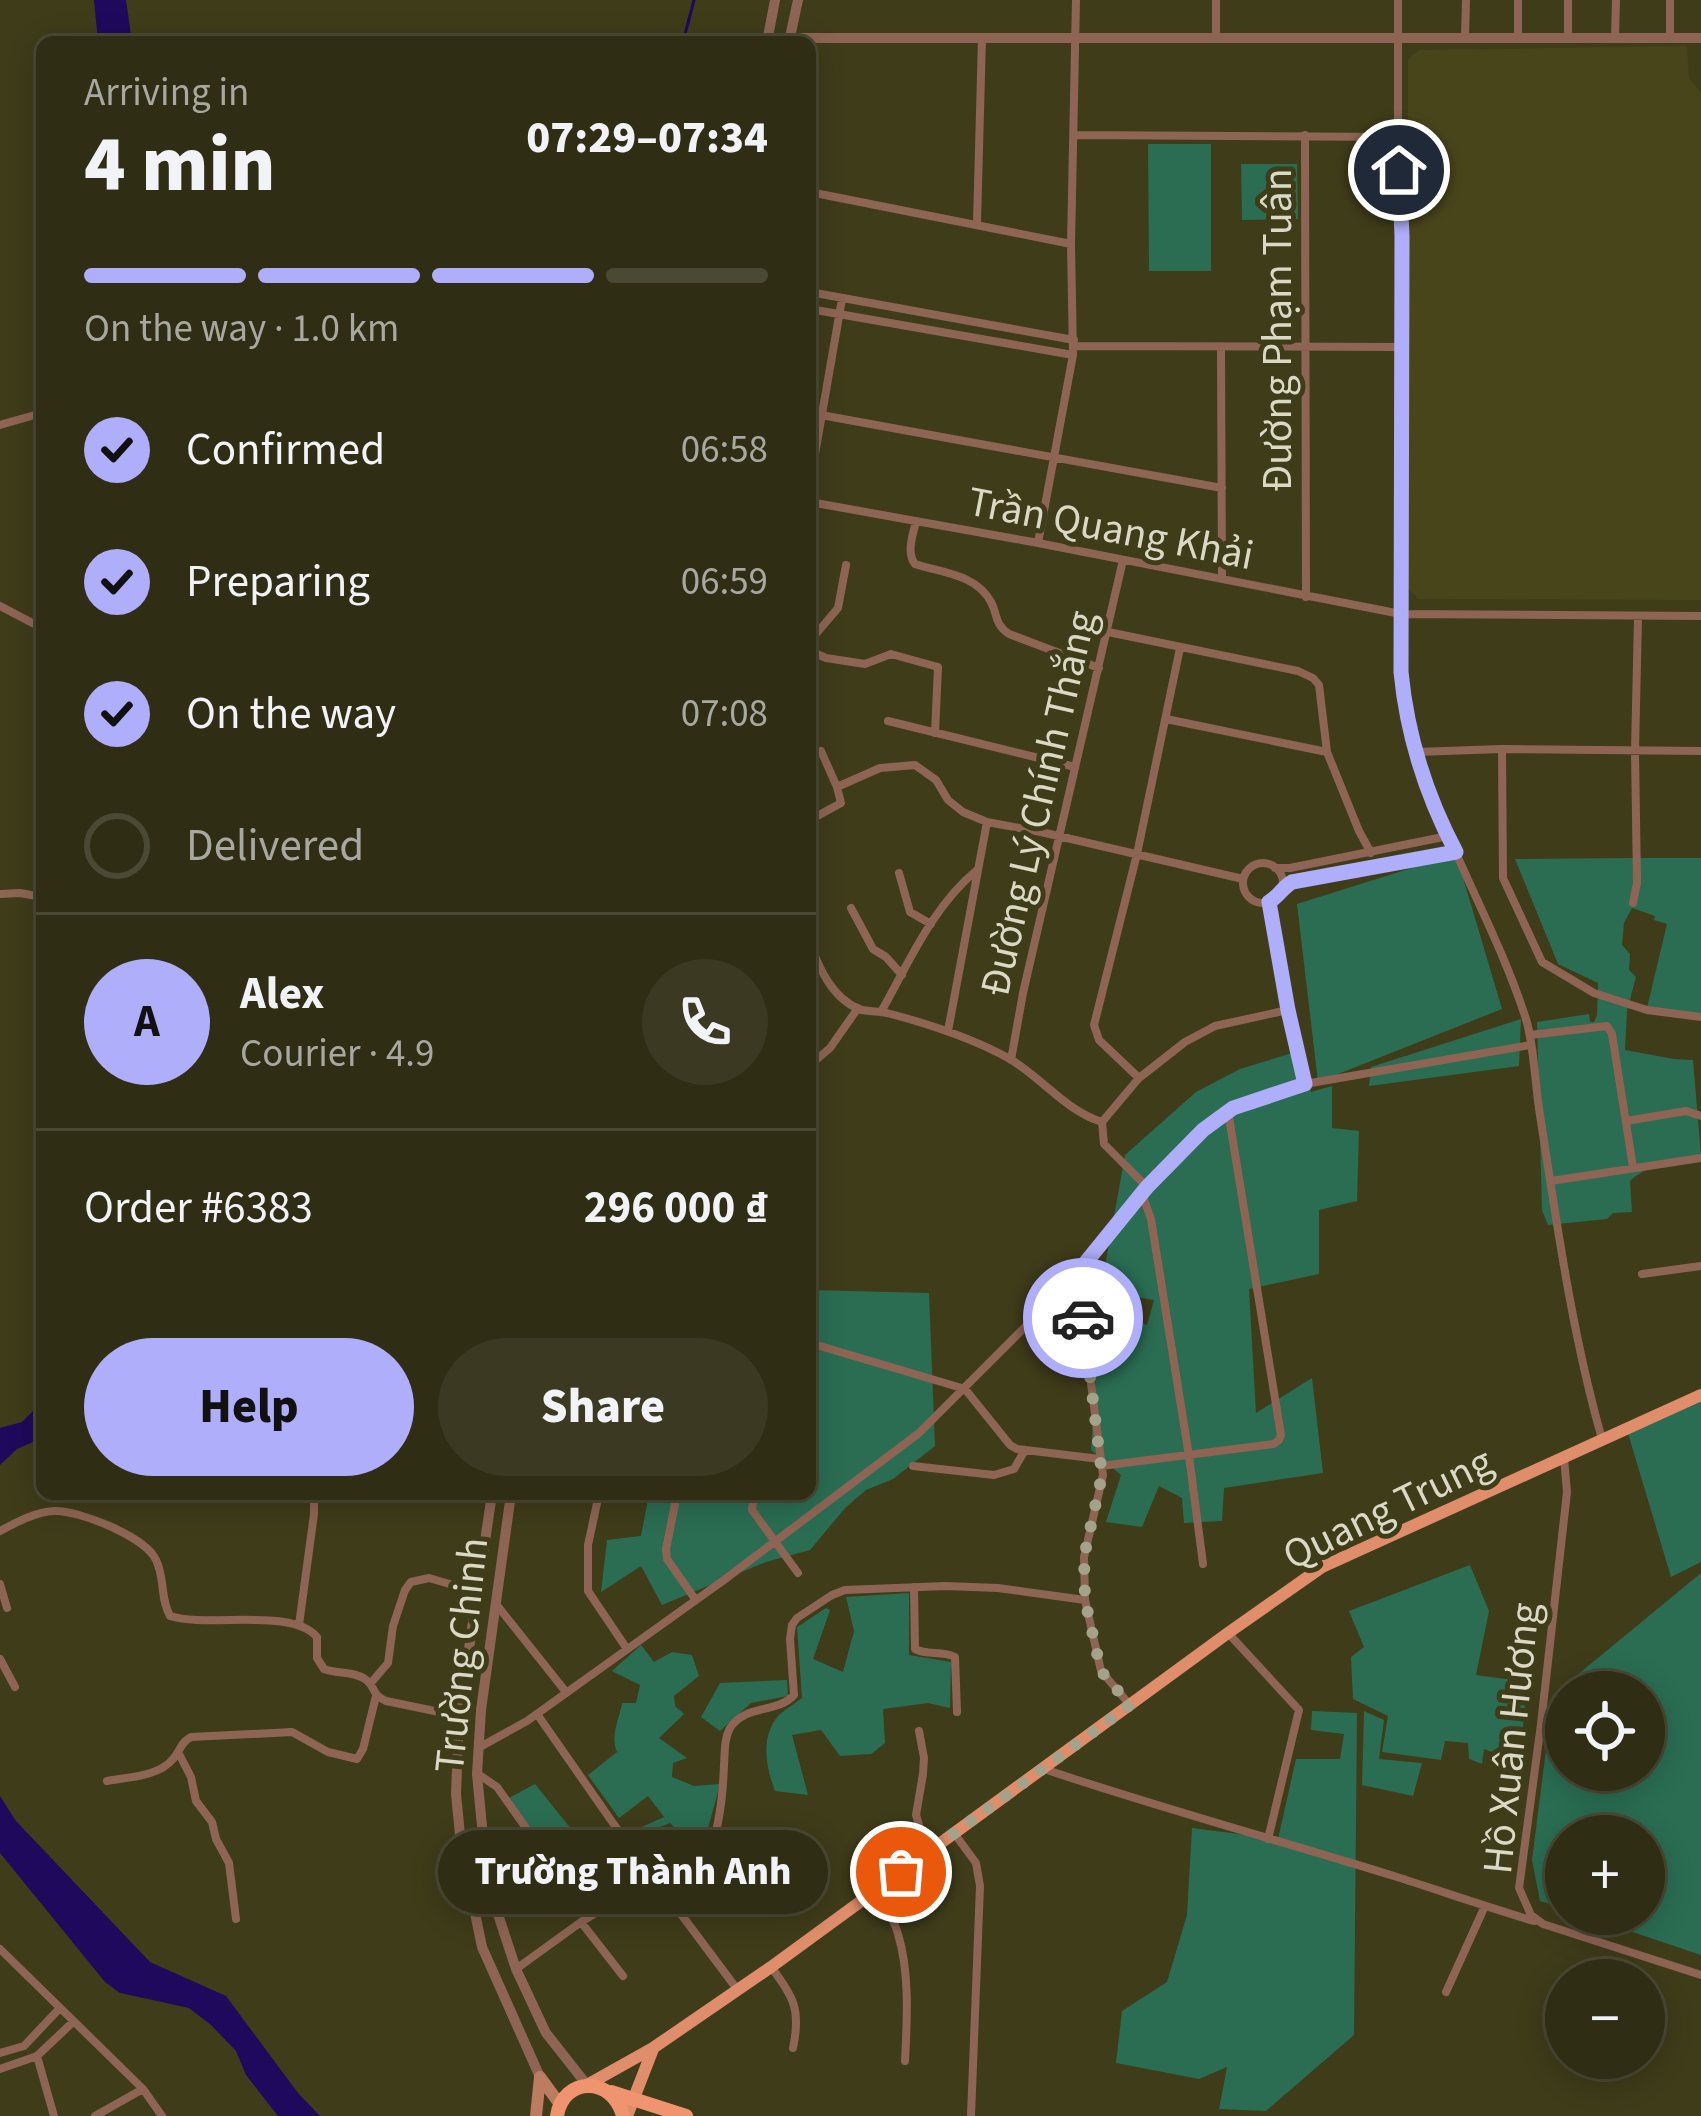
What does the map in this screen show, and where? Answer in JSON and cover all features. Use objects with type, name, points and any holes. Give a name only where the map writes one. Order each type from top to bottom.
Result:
[{"type":"highway","points":[[539,2116],[558,2109],[576,2089],[586,2086],[686,2116]]},
{"type":"highway","points":[[608,2091],[625,2116]]},
{"type":"main road","name":"Quang Trung","points":[[586,2086],[653,2048],[771,1967],[1322,1568],[1701,1395]]},
{"type":"main road","points":[[625,2116],[653,2048]]},
{"type":"main road","points":[[540,2078],[558,2109]]},
{"type":"main road","points":[[539,2116],[540,2078]]},
{"type":"street","points":[[768,36],[775,0]]},
{"type":"street","points":[[790,36],[798,0]]},
{"type":"street","points":[[1038,543],[1073,347],[1076,0]]},
{"type":"street","points":[[1216,0],[1216,38]]},
{"type":"street","points":[[1398,0],[1403,692],[1416,752],[1527,1018],[1577,1334],[1602,1441]]},
{"type":"street","points":[[1465,37],[1466,0]]},
{"type":"street","points":[[1518,0],[1518,38]]},
{"type":"street","points":[[1568,0],[1568,38]]},
{"type":"street","points":[[1615,37],[1616,0]]},
{"type":"street","points":[[1670,0],[1670,38]]},
{"type":"street","points":[[977,223],[982,38]]},
{"type":"street","points":[[816,40],[1701,38]]},
{"type":"street","points":[[1074,135],[1398,137]]},
{"type":"street","name":"Đường Phạm Tuân","points":[[1305,135],[1306,597]]},
{"type":"street","points":[[816,193],[1071,244]]},
{"type":"street","points":[[816,293],[1073,347]]},
{"type":"street","points":[[816,446],[842,299]]},
{"type":"street","points":[[816,310],[1073,347],[1400,347]]},
{"type":"street","points":[[1220,347],[1222,580]]},
{"type":"street","points":[[0,425],[36,415]]},
{"type":"street","points":[[821,416],[1222,488]]},
{"type":"street","name":"Trần Quang Khải","points":[[816,503],[1401,614],[1701,616]]},
{"type":"street","points":[[916,521],[910,550],[915,564],[976,584],[989,598],[1000,628],[1009,634],[1100,668]]},
{"type":"street","name":"Đường Lý Chính Thắng","points":[[1011,1060],[1123,560]]},
{"type":"street","points":[[816,634],[838,608],[846,565]]},
{"type":"street","points":[[0,607],[36,625]]},
{"type":"street","points":[[1633,903],[1637,883],[1638,618]]},
{"type":"street","points":[[1108,632],[1313,678],[1319,685],[1327,752],[1371,853]]},
{"type":"street","points":[[1139,1078],[1100,1040],[1094,1025],[1180,648]]},
{"type":"street","points":[[816,654],[865,664],[891,654],[938,668],[935,733]]},
{"type":"street","points":[[1166,719],[1327,752]]},
{"type":"street","points":[[888,721],[1075,767]]},
{"type":"street","points":[[1502,749],[1503,878],[1542,962],[1594,994],[1647,1010],[1701,1017]]},
{"type":"street","points":[[816,817],[841,802],[821,751]]},
{"type":"street","points":[[1416,752],[1701,751]]},
{"type":"street","points":[[837,787],[880,768],[915,765],[936,780],[947,800],[987,823],[1243,879]]},
{"type":"street","points":[[948,1031],[987,823]]},
{"type":"street","points":[[1448,836],[1275,868],[1258,864],[1243,879],[1247,895],[1253,901],[1269,902],[1292,882],[1456,852]]},
{"type":"street","points":[[881,1012],[931,924],[979,868]]},
{"type":"street","points":[[1275,868],[1282,888]]},
{"type":"street","points":[[899,874],[910,912],[931,924]]},
{"type":"street","points":[[0,894],[36,896]]},
{"type":"street","points":[[1269,902],[1305,1084]]},
{"type":"street","points":[[850,908],[873,949],[902,975]]},
{"type":"street","points":[[816,959],[830,985],[858,1008],[948,1031],[1011,1060],[1084,1117],[1102,1122]]},
{"type":"street","points":[[816,1060],[858,1008]]},
{"type":"street","points":[[1203,1564],[1151,1219],[1144,1191],[1104,1144],[1102,1122],[1139,1078],[1185,1042],[1215,1026],[1288,1010]]},
{"type":"street","points":[[458,1748],[480,1748],[508,1734],[919,1433],[1078,1272],[1144,1191],[1203,1130],[1228,1112],[1305,1084],[1607,1026],[1633,1167]]},
{"type":"street","points":[[1626,1121],[1686,1111],[1700,1114]]},
{"type":"street","points":[[816,1345],[965,1389],[1010,1445],[1025,1450],[1101,1462],[1274,1444],[1281,1435],[1228,1112]]},
{"type":"street","points":[[1551,1180],[1701,1158]]},
{"type":"street","points":[[1642,1274],[1701,1266]]},
{"type":"street","points":[[1078,1272],[1102,1475],[1084,1557],[1085,1600],[1101,1671],[1130,1705]]},
{"type":"street","points":[[913,1466],[1008,1473],[1025,1450]]},
{"type":"street","name":"Hồ Xuân Hương","points":[[1564,1458],[1567,1492],[1519,1888],[1531,1915],[1543,1924],[1701,1975]]},
{"type":"street","points":[[299,1625],[314,1500]]},
{"type":"street","name":"Trường Chinh","points":[[491,1500],[459,1716],[456,1794],[460,1845],[482,1947],[540,2078]]},
{"type":"street","name":"Trường Chinh","points":[[510,1500],[481,1710],[477,1774],[492,1896],[516,1969],[546,2032],[586,2086]]},
{"type":"street","points":[[598,1500],[588,1546],[588,1591],[627,1649]]},
{"type":"street","points":[[676,1500],[667,1558],[695,1599]]},
{"type":"street","points":[[753,1500],[752,1510],[798,1573]]},
{"type":"street","points":[[0,1532],[40,1513],[61,1511],[119,1532],[155,1556],[163,1603],[170,1616],[299,1625],[317,1637],[317,1658],[324,1669],[363,1678],[376,1696],[394,1704],[459,1716]]},
{"type":"street","points":[[370,1684],[388,1663],[393,1626],[411,1582],[429,1578],[477,1592]]},
{"type":"street","points":[[0,1584],[7,1608]]},
{"type":"street","points":[[914,1587],[915,1649],[955,1657],[957,1712]]},
{"type":"street","points":[[661,1886],[699,1867],[706,1855],[721,1806],[729,1730],[739,1718],[782,1705],[794,1695],[790,1639],[797,1618],[841,1590],[998,1588],[1085,1600]]},
{"type":"street","points":[[496,1603],[566,1692]]},
{"type":"street","points":[[1228,1633],[1299,1710],[1268,1839]]},
{"type":"street","points":[[0,1659],[15,1687]]},
{"type":"street","points":[[107,1781],[159,1770],[188,1738],[285,1732],[357,1759],[376,1696]]},
{"type":"street","points":[[537,1714],[738,1989]]},
{"type":"street","points":[[919,1731],[924,1758],[916,1814],[927,1852]]},
{"type":"street","points":[[178,1753],[196,1801],[212,1822],[229,1863],[236,1919]]},
{"type":"street","points":[[1043,1769],[1543,1924]]},
{"type":"street","points":[[477,1774],[497,1787],[623,1976]]},
{"type":"street","points":[[955,1833],[976,1863],[980,1886],[970,2116]]},
{"type":"street","points":[[495,1979],[653,1877]]},
{"type":"street","points":[[874,1891],[900,1939],[907,2011],[905,2061]]},
{"type":"street","points":[[1446,1993],[1485,1906]]},
{"type":"street","points":[[2,1954],[143,2089],[162,2116]]},
{"type":"street","points":[[771,1967],[797,2015],[793,2048]]},
{"type":"street","points":[[0,2054],[24,2046],[59,2008]]},
{"type":"street","points":[[0,2068],[37,2056],[73,2022]]},
{"type":"street","points":[[37,2056],[54,2116]]},
{"type":"street","points":[[95,2116],[143,2089]]},
{"type":"shaded area","points":[[94,0],[126,0],[131,36],[97,36]]},
{"type":"shaded area","points":[[1687,46],[1689,78],[1701,93],[1701,600],[1418,599],[1408,588],[1408,60],[1419,50]]},
{"type":"shaded area","points":[[36,1408],[36,1441],[17,1449],[0,1465],[0,1428],[22,1422]]},
{"type":"shaded area","points":[[0,1796],[16,1821],[150,1962],[226,1996],[320,2116],[278,2116],[246,2075],[236,2051],[189,2008],[120,1993],[105,1982],[0,1853]]},
{"type":"green space","points":[[1148,144],[1211,144],[1211,271],[1149,271]]},
{"type":"green space","points":[[1241,164],[1297,164],[1298,219],[1242,220]]},
{"type":"green space","points":[[1456,854],[1502,1009],[1318,1082],[1297,904]]},
{"type":"green space","points":[[1701,858],[1701,1017],[1647,1008],[1667,924],[1632,908],[1624,923],[1622,945],[1630,954],[1629,970],[1636,977],[1627,1011],[1625,1050],[1693,1060],[1701,1155],[1637,1175],[1630,1181],[1632,1212],[1548,1225],[1542,1210],[1537,1022],[1589,1014],[1594,1022],[1598,983],[1558,964],[1515,859]]},
{"type":"green space","points":[[1521,1019],[1519,1066],[1369,1086],[1371,1067]]},
{"type":"green space","points":[[1292,1053],[1306,1067],[1311,1092],[1332,1086],[1332,1128],[1359,1131],[1357,1201],[1319,1210],[1319,1274],[1249,1289],[1256,1413],[1312,1378],[1323,1473],[1224,1488],[1222,1521],[1184,1523],[1182,1498],[1159,1486],[1142,1527],[1106,1522],[1121,1475],[1091,1450],[1097,1357],[1132,1346],[1140,1322],[1147,1325],[1154,1300],[1129,1296],[1128,1284],[1103,1278],[1125,1155],[1196,1092],[1240,1069]]},
{"type":"green space","points":[[816,1290],[929,1293],[935,1446],[893,1479],[866,1490],[810,1550],[766,1562],[662,1605],[641,1566],[601,1592],[607,1540],[641,1536],[648,1500],[816,1500]]},
{"type":"green space","points":[[1701,1397],[1701,1562],[1671,1577],[1627,1430]]},
{"type":"green space","points":[[1470,1565],[1489,1611],[1476,1675],[1527,1682],[1520,1763],[1484,1749],[1482,1764],[1469,1759],[1468,1743],[1445,1741],[1441,1760],[1382,1752],[1388,1716],[1353,1699],[1351,1657],[1364,1647],[1349,1611]]},
{"type":"green space","points":[[1701,1573],[1701,1955],[1641,1935],[1665,1935],[1665,1815],[1545,1815],[1545,1903],[1540,1901],[1532,1860],[1545,1758],[1545,1791],[1665,1791],[1665,1671],[1582,1671]]},
{"type":"green space","points":[[909,1593],[909,1655],[951,1662],[950,1708],[928,1703],[883,1709],[885,1743],[871,1754],[840,1756],[821,1730],[792,1735],[808,1795],[775,1791],[767,1763],[772,1725],[802,1698],[797,1627],[826,1608],[830,1610],[813,1659],[843,1672],[854,1631],[846,1597]]},
{"type":"green space","points":[[641,1645],[654,1662],[672,1652],[692,1655],[699,1676],[674,1696],[675,1706],[684,1714],[659,1738],[687,1758],[673,1763],[672,1777],[694,1786],[720,1784],[703,1847],[682,1845],[681,1834],[670,1823],[640,1835],[637,1829],[664,1817],[648,1796],[619,1818],[588,1775],[617,1752],[615,1734],[622,1703],[636,1703],[640,1685],[612,1671]]},
{"type":"green space","points":[[787,1680],[788,1696],[751,1703],[720,1731],[701,1717],[720,1683]]},
{"type":"green space","points":[[1312,1711],[1357,1713],[1354,2035],[1266,2111],[1219,2109],[1227,2067],[1199,2079],[1116,2063],[1122,2011],[1167,1982],[1187,1915],[1192,1828],[1278,1839],[1296,1759],[1340,1759],[1344,1734],[1311,1730]]},
{"type":"green space","points":[[1364,1711],[1384,1720],[1379,1759],[1422,1763],[1413,1796],[1362,1785]]},
{"type":"green space","points":[[535,1784],[572,1830],[545,1848],[509,1798]]},
{"type":"waterway","points":[[685,36],[694,0]]},
{"type":"way so far","points":[[901,1872],[1130,1705],[1101,1671],[1085,1600],[1084,1557],[1102,1475],[1083,1318]]},
{"type":"place","name":"Trường Thành Anh","points":[[901,1872]]},
{"type":"route","points":[[1083,1318],[1078,1272],[1147,1187],[1203,1130],[1233,1108],[1305,1084],[1269,902],[1292,882],[1456,852],[1416,752],[1401,672],[1399,170]]}]
